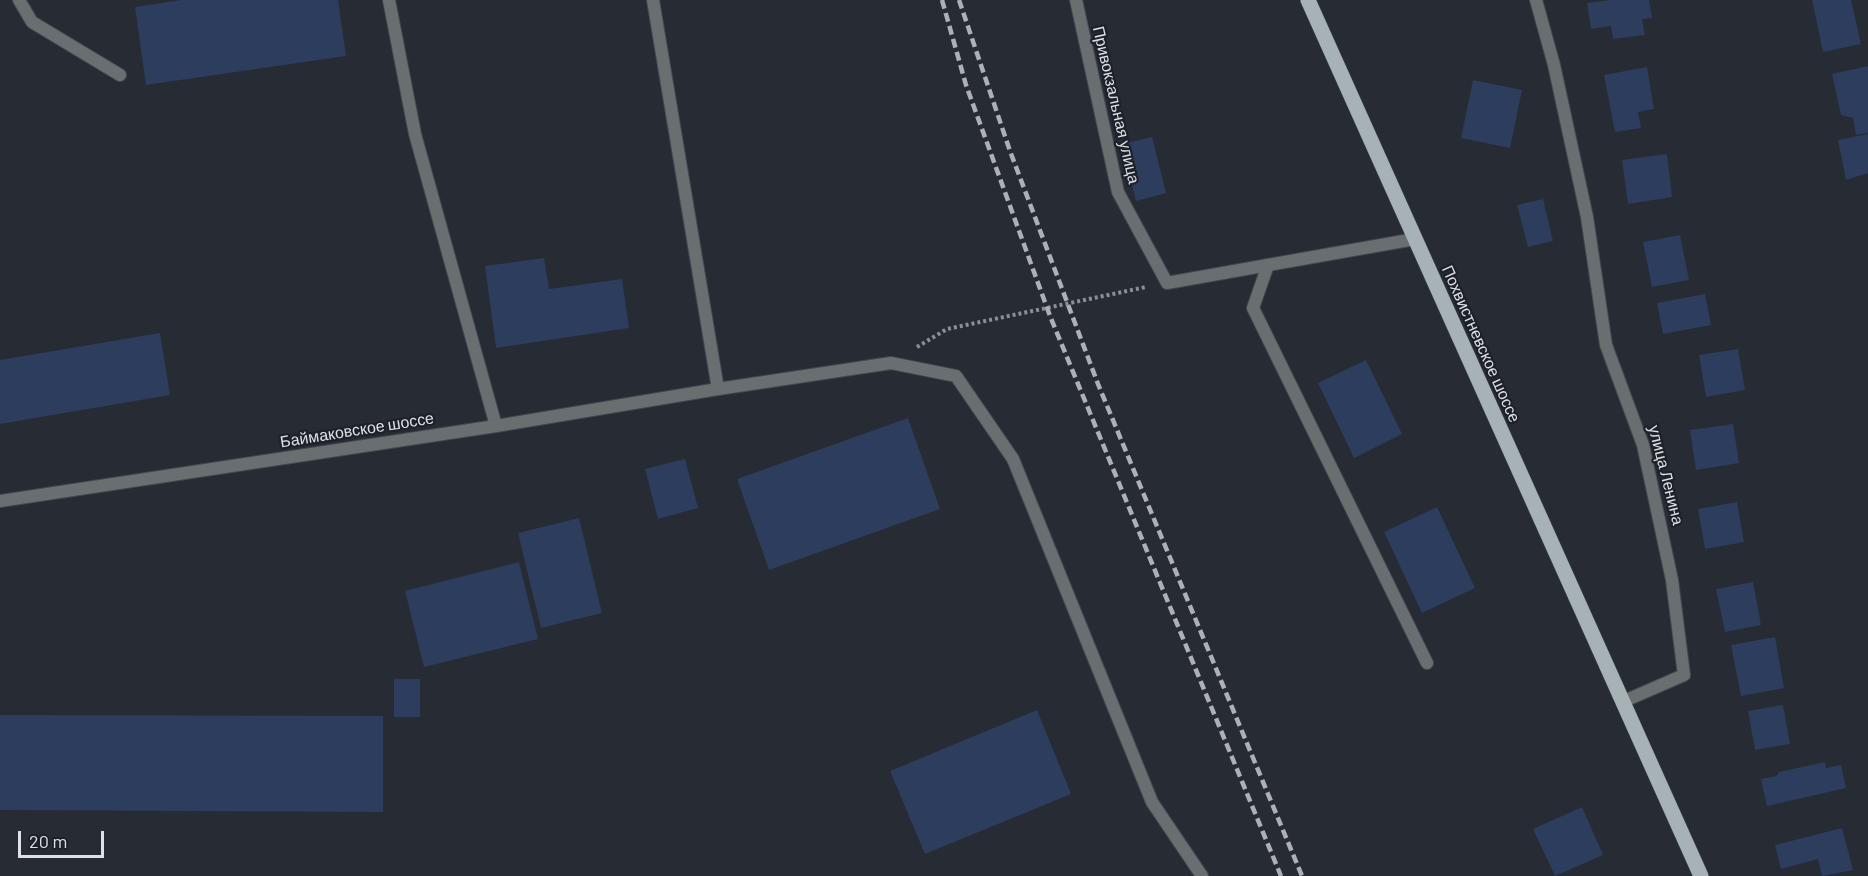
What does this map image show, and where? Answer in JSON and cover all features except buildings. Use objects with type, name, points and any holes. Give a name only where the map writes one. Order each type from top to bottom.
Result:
[{"type":"main road","name":"Похвистневское шоссе","points":[[1308,0],[1622,702]]},
{"type":"main road","points":[[1622,702],[1701,876]]},
{"type":"street","points":[[20,0],[32,22],[120,75]]},
{"type":"street","points":[[389,0],[415,134],[496,426]]},
{"type":"street","points":[[653,0],[718,389]]},
{"type":"street","name":"Привокзальная улица","points":[[1076,0],[1118,192],[1167,283]]},
{"type":"street","name":"улица Ленина","points":[[1536,0],[1554,65],[1587,217],[1606,345],[1643,445],[1674,590],[1684,675],[1622,702]]},
{"type":"street","points":[[1167,283],[1415,240]]},
{"type":"street","points":[[1268,265],[1254,308],[1427,663]]},
{"type":"street","name":"Баймаковское шоссе","points":[[0,501],[496,426],[891,363],[956,376],[1012,459],[1152,802],[1202,876]]},
{"type":"path","points":[[891,363],[946,329],[1167,283]]},
{"type":"railway","points":[[942,0],[966,85],[1050,316],[1281,876]]},
{"type":"railway","points":[[959,0],[1010,151],[1098,384],[1302,876]]}]
